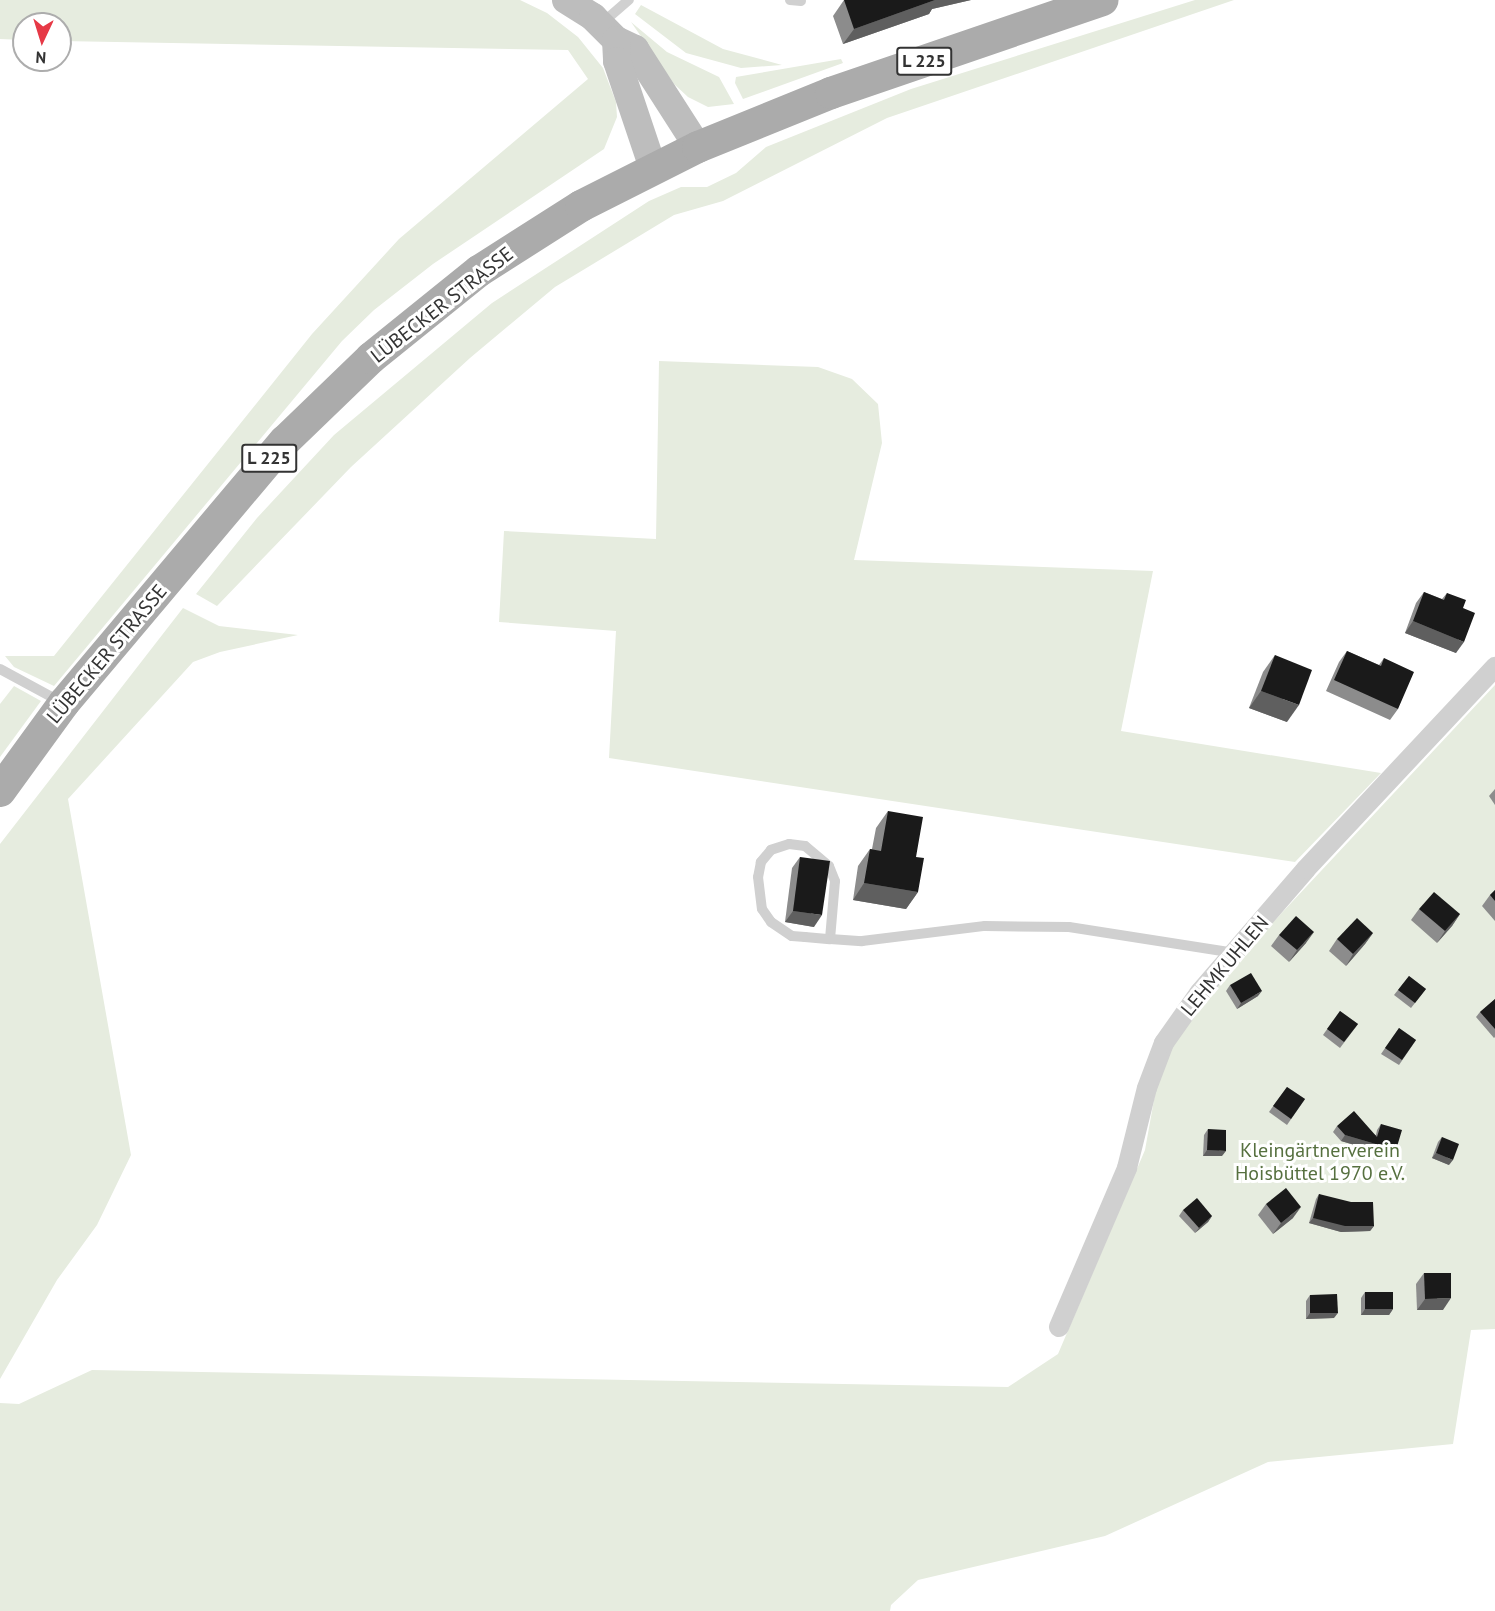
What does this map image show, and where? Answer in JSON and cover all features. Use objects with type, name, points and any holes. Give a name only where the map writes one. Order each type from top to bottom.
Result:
[{"type":"main road","name":"LÜBECKER STRASSE","points":[[0,791],[64,704],[285,441],[363,365],[479,271],[581,206],[698,147],[831,93],[1102,0]]},
{"type":"street","points":[[566,0],[635,49],[698,147]]},
{"type":"street","points":[[608,32],[653,168]]},
{"type":"street","name":"LEHMKUHLEN","points":[[1059,1327],[1138,1136],[1147,1088],[1164,1043],[1200,992],[1306,870],[1495,667]]},
{"type":"lane","points":[[608,32],[630,0]]},
{"type":"lane","points":[[0,669],[64,704]]},
{"type":"lane","points":[[830,939],[835,881],[829,866],[805,846],[789,844],[771,850],[761,862],[758,877],[762,909],[771,922],[792,936],[830,939],[907,938],[985,926],[1069,927],[1235,952]]},
{"type":"green space","points":[[0,0],[520,0],[547,13],[578,37],[603,68],[616,102],[617,117],[604,149],[433,264],[374,310],[342,341],[54,686],[14,667],[5,656],[54,656],[312,334],[399,239],[588,79],[568,50],[72,41],[72,12],[12,12],[12,40],[0,39]]},
{"type":"green space","points":[[1195,0],[1234,0],[887,118],[723,201],[674,215],[555,287],[470,358],[351,467],[217,606],[196,594],[257,518],[334,435],[492,303],[649,201],[681,187],[707,187],[736,173],[766,147],[911,89]]},
{"type":"green space","points":[[641,5],[723,49],[782,65],[741,68],[686,53],[635,14]]},
{"type":"green space","points":[[631,22],[667,52],[719,77],[734,104],[708,107],[688,97],[674,84]]},
{"type":"green space","points":[[841,59],[843,63],[743,99],[735,83],[736,77]]},
{"type":"green space","points":[[659,361],[818,367],[852,379],[878,404],[882,443],[854,560],[1153,571],[1121,731],[1381,773],[1295,862],[609,758],[616,631],[499,622],[504,531],[656,539]]},
{"type":"green space","points":[[183,608],[219,626],[298,635],[220,652],[193,662],[68,799],[131,1155],[97,1225],[57,1280],[0,1379],[0,844]]},
{"type":"green space","name":"Kleingärtnerverein Hoisbüttel 1970 e.V.","points":[[1495,685],[1495,1329],[1471,1330],[1453,1444],[1268,1462],[1105,1536],[918,1580],[891,1605],[890,1611],[0,1611],[0,1403],[19,1404],[92,1370],[1008,1387],[1058,1354],[1145,1150],[1159,1072],[1188,1013]]},
{"type":"green space","points":[[14,686],[41,701],[0,757],[0,704]]},
{"type":"building","points":[[844,0],[935,0],[854,29]]},
{"type":"building","points":[[1424,592],[1444,600],[1447,593],[1466,600],[1463,608],[1475,613],[1464,642],[1413,621]]},
{"type":"building","points":[[1347,651],[1381,666],[1384,658],[1414,672],[1398,709],[1334,680]]},
{"type":"building","points":[[1275,655],[1312,670],[1299,705],[1261,691]]},
{"type":"building","points":[[888,811],[923,817],[916,857],[924,858],[918,892],[864,883],[870,849],[881,851]]},
{"type":"building","points":[[800,857],[830,861],[822,915],[793,911]]},
{"type":"building","points":[[1495,890],[1495,901],[1490,895]]},
{"type":"building","points":[[1434,892],[1460,914],[1445,931],[1419,909]]},
{"type":"building","points":[[1296,916],[1314,932],[1297,950],[1279,935]]},
{"type":"building","points":[[1357,918],[1373,933],[1353,954],[1337,939]]},
{"type":"building","points":[[1251,973],[1262,991],[1241,1003],[1230,985]]},
{"type":"building","points":[[1409,976],[1426,989],[1415,1003],[1398,990]]},
{"type":"building","points":[[1495,999],[1495,1029],[1480,1012]]},
{"type":"building","points":[[1340,1011],[1358,1024],[1344,1042],[1327,1029]]},
{"type":"building","points":[[1399,1028],[1416,1040],[1402,1060],[1385,1048]]},
{"type":"building","points":[[1287,1087],[1305,1099],[1291,1119],[1273,1106]]},
{"type":"building","points":[[1354,1111],[1377,1137],[1381,1124],[1402,1130],[1396,1150],[1345,1135],[1337,1126]]},
{"type":"building","points":[[1208,1129],[1226,1130],[1226,1151],[1207,1150]]},
{"type":"building","points":[[1442,1137],[1459,1144],[1453,1160],[1436,1153]]},
{"type":"building","points":[[1286,1188],[1301,1207],[1281,1223],[1266,1204]]},
{"type":"building","points":[[1319,1194],[1351,1202],[1373,1202],[1374,1226],[1345,1226],[1313,1218]]},
{"type":"building","points":[[1197,1198],[1212,1216],[1199,1228],[1183,1210]]},
{"type":"building","points":[[1424,1273],[1451,1273],[1451,1298],[1425,1299]]},
{"type":"building","points":[[1365,1292],[1393,1292],[1393,1309],[1365,1309]]},
{"type":"building","points":[[1337,1294],[1338,1313],[1310,1313],[1310,1295]]}]
